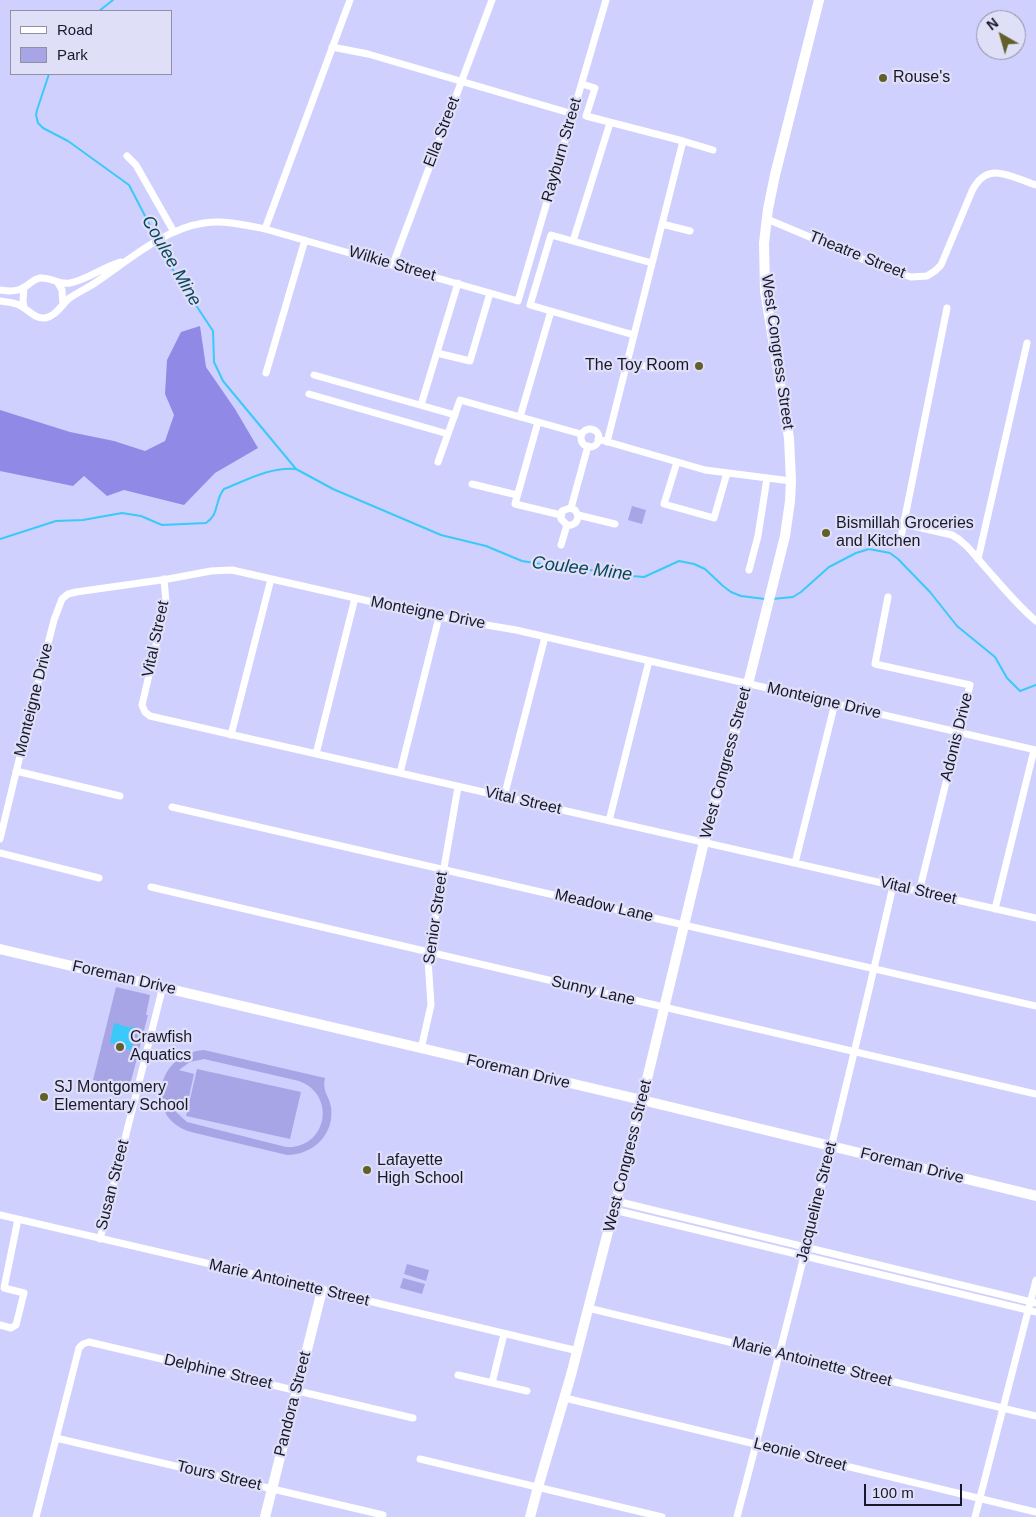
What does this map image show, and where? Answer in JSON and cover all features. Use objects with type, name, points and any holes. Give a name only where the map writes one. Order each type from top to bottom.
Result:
[{"type":"main road","name":"West Congress Street","points":[[530,1517],[578,1352],[642,1100],[704,842],[748,684],[788,519],[791,481],[787,423],[766,291],[764,256],[767,219],[775,175],[819,0]]},
{"type":"main road","name":"Foreman Drive","points":[[0,949],[642,1100],[1036,1196]]},
{"type":"main road","name":"Pandora Street","points":[[265,1517],[322,1290]]},
{"type":"street","points":[[265,229],[350,0]]},
{"type":"street","name":"Ella Street","points":[[393,264],[492,0]]},
{"type":"street","name":"Rayburn Street","points":[[518,301],[606,0]]},
{"type":"street","points":[[332,47],[368,54],[573,114]]},
{"type":"street","points":[[582,84],[595,88],[586,116],[713,150]]},
{"type":"street","points":[[573,241],[610,122]]},
{"type":"street","points":[[607,442],[683,141]]},
{"type":"street","points":[[127,156],[136,165],[171,234]]},
{"type":"street","name":"Theatre Street","points":[[767,219],[886,269],[912,277],[922,277],[932,274],[941,265],[978,181],[988,175],[999,173],[1036,185]]},
{"type":"street","name":"Wilkie Street","points":[[126,260],[184,228],[205,223],[230,222],[265,229],[393,264],[518,301]]},
{"type":"street","points":[[662,224],[690,231]]},
{"type":"street","points":[[539,231],[652,264]]},
{"type":"street","points":[[551,234],[530,304],[634,335]]},
{"type":"street","points":[[266,373],[305,240]]},
{"type":"street","points":[[0,290],[11,291],[41,278],[48,278],[58,283],[72,283],[110,265],[126,260]]},
{"type":"street","points":[[0,301],[16,304],[35,316],[49,317],[56,313],[70,297],[93,284],[126,260]]},
{"type":"street","points":[[527,271],[539,274]]},
{"type":"street","points":[[58,283],[62,290],[63,305]]},
{"type":"street","points":[[422,405],[458,283]]},
{"type":"street","points":[[24,287],[24,308]]},
{"type":"street","points":[[437,353],[470,361],[490,292]]},
{"type":"street","points":[[901,537],[947,308]]},
{"type":"street","points":[[520,417],[551,311]]},
{"type":"street","points":[[978,559],[1027,343]]},
{"type":"street","points":[[627,362],[654,368]]},
{"type":"street","points":[[314,375],[455,415]]},
{"type":"street","points":[[309,394],[448,434]]},
{"type":"street","points":[[438,462],[460,400],[581,434]]},
{"type":"street","points":[[538,422],[515,504],[561,515]]},
{"type":"street","points":[[587,429],[593,429],[598,433],[598,439],[595,444],[588,446],[582,443],[581,434],[587,429]]},
{"type":"street","points":[[598,439],[705,470],[791,481]]},
{"type":"street","points":[[572,508],[588,446]]},
{"type":"street","points":[[677,462],[664,504],[714,518],[727,473]]},
{"type":"street","points":[[749,570],[758,536],[767,478]]},
{"type":"street","points":[[472,484],[517,495]]},
{"type":"street","points":[[572,508],[576,510],[578,515],[575,524],[566,525],[562,522],[561,515],[565,509],[572,508]]},
{"type":"street","points":[[578,515],[615,524]]},
{"type":"street","points":[[904,524],[957,538],[968,547],[1036,621]]},
{"type":"street","points":[[561,545],[566,525]]},
{"type":"street","name":"Monteigne Drive","points":[[0,840],[49,640],[62,599],[68,594],[76,592],[221,570],[232,570],[439,617],[508,628],[1035,750]]},
{"type":"street","name":"Vital Street","points":[[164,579],[165,608],[142,702],[143,709],[150,716],[1036,918]]},
{"type":"street","points":[[231,735],[271,579]]},
{"type":"street","name":"Adonis Drive","points":[[888,597],[875,664],[970,684],[920,892]]},
{"type":"street","points":[[316,754],[355,598]]},
{"type":"street","points":[[400,774],[439,617]]},
{"type":"street","points":[[504,797],[545,638]]},
{"type":"street","points":[[609,821],[649,661]]},
{"type":"street","points":[[795,863],[835,703]]},
{"type":"street","points":[[995,909],[1035,750]]},
{"type":"street","points":[[16,771],[120,796]]},
{"type":"street","name":"Senior Street","points":[[421,1049],[431,1005],[428,970],[429,953],[458,787]]},
{"type":"street","name":"Meadow Lane","points":[[172,807],[1036,1006]]},
{"type":"street","points":[[0,853],[99,878]]},
{"type":"street","name":"Jacqueline Street","points":[[737,1517],[832,1146],[893,886]]},
{"type":"street","name":"Sunny Lane","points":[[151,887],[1036,1094]]},
{"type":"street","name":"Susan Street","points":[[100,1239],[163,986]]},
{"type":"street","points":[[615,1206],[668,1215],[738,1231],[1033,1302]]},
{"type":"street","points":[[615,1206],[666,1223],[1036,1312]]},
{"type":"street","name":"Marie Antoinette Street","points":[[0,1215],[578,1352]]},
{"type":"street","points":[[666,1223],[668,1215]]},
{"type":"street","points":[[0,1325],[11,1328],[16,1325],[24,1293],[4,1288],[18,1219]]},
{"type":"street","points":[[687,1228],[689,1220]]},
{"type":"street","points":[[736,1239],[738,1231]]},
{"type":"street","points":[[863,1270],[865,1262]]},
{"type":"street","points":[[975,1517],[1028,1310],[1033,1302],[1036,1280]]},
{"type":"street","points":[[950,1291],[952,1282]]},
{"type":"street","points":[[978,1298],[980,1290]]},
{"type":"street","name":"Marie Antoinette Street","points":[[588,1308],[1036,1416]]},
{"type":"street","points":[[492,1383],[504,1334]]},
{"type":"street","name":"Delphine Street","points":[[56,1438],[79,1348],[82,1344],[89,1342],[413,1418]]},
{"type":"street","points":[[458,1375],[527,1391]]},
{"type":"street","name":"Leonie Street","points":[[565,1398],[1036,1512]]},
{"type":"street","points":[[36,1517],[56,1438]]},
{"type":"street","name":"Tours Street","points":[[56,1438],[383,1515]]},
{"type":"street","points":[[420,1459],[662,1517]]},
{"type":"green space","points":[[632,506],[646,510],[642,524],[628,520]]},
{"type":"green space","name":"Crawfish Aquatics","points":[[116,987],[150,995],[146,1015],[148,1015],[129,1089],[93,1080]]},
{"type":"green space","points":[[204,1050],[325,1078],[324,1087],[331,1107],[331,1117],[326,1134],[313,1147],[297,1154],[287,1155],[191,1132],[176,1125],[166,1114],[161,1101],[162,1087],[166,1074],[175,1062],[188,1054]],"holes":[[[204,1059],[299,1081],[311,1088],[319,1098],[322,1109],[322,1120],[318,1131],[311,1140],[300,1145],[286,1147],[187,1122],[175,1111],[171,1103],[187,1106],[194,1074],[179,1070],[190,1062]]]},
{"type":"green space","points":[[197,1069],[301,1092],[290,1139],[186,1116]]},
{"type":"green space","points":[[407,1264],[429,1270],[426,1281],[404,1274]]},
{"type":"green space","points":[[403,1278],[425,1284],[422,1294],[400,1288]]},
{"type":"shaded area","points":[[200,326],[206,367],[235,409],[258,448],[215,473],[184,505],[124,490],[107,496],[84,476],[73,486],[0,471],[0,410],[70,432],[114,441],[145,451],[165,441],[174,415],[165,394],[167,360],[181,332]]},
{"type":"shaded area","points":[[114,1023],[137,1028],[131,1050],[110,1043]]},
{"type":"waterway","name":"Coulee Mine","points":[[100,10],[113,0]]},
{"type":"waterway","name":"Coulee Mine","points":[[49,75],[37,110],[38,123],[43,128],[68,141],[129,185],[157,239]]},
{"type":"waterway","name":"Coulee Mine","points":[[159,243],[174,272],[213,331],[214,362],[223,381],[296,469],[333,489],[441,535],[486,546],[522,561],[644,577],[679,561],[694,564],[705,569],[731,592],[741,596],[765,599]]},
{"type":"waterway","name":"Coulee Mine","points":[[0,539],[56,521],[83,520],[122,513],[141,516],[162,525],[206,523],[213,516],[224,489],[268,472],[295,469]]},
{"type":"waterway","name":"Coulee Mine","points":[[772,599],[793,597],[829,567],[856,553],[869,549],[890,553],[930,592],[957,626],[995,657],[1007,678],[1020,691],[1036,685]]},
{"type":"place","name":"Rouse's","points":[[883,78]]},
{"type":"place","name":"The Toy Room","points":[[699,366]]},
{"type":"place","name":"Bismillah Groceries and Kitchen","points":[[826,533]]},
{"type":"place","name":"Crawfish Aquatics","points":[[120,1047]]},
{"type":"place","name":"SJ Montgomery Elementary School","points":[[44,1097]]},
{"type":"place","name":"Lafayette High School","points":[[367,1170]]}]
